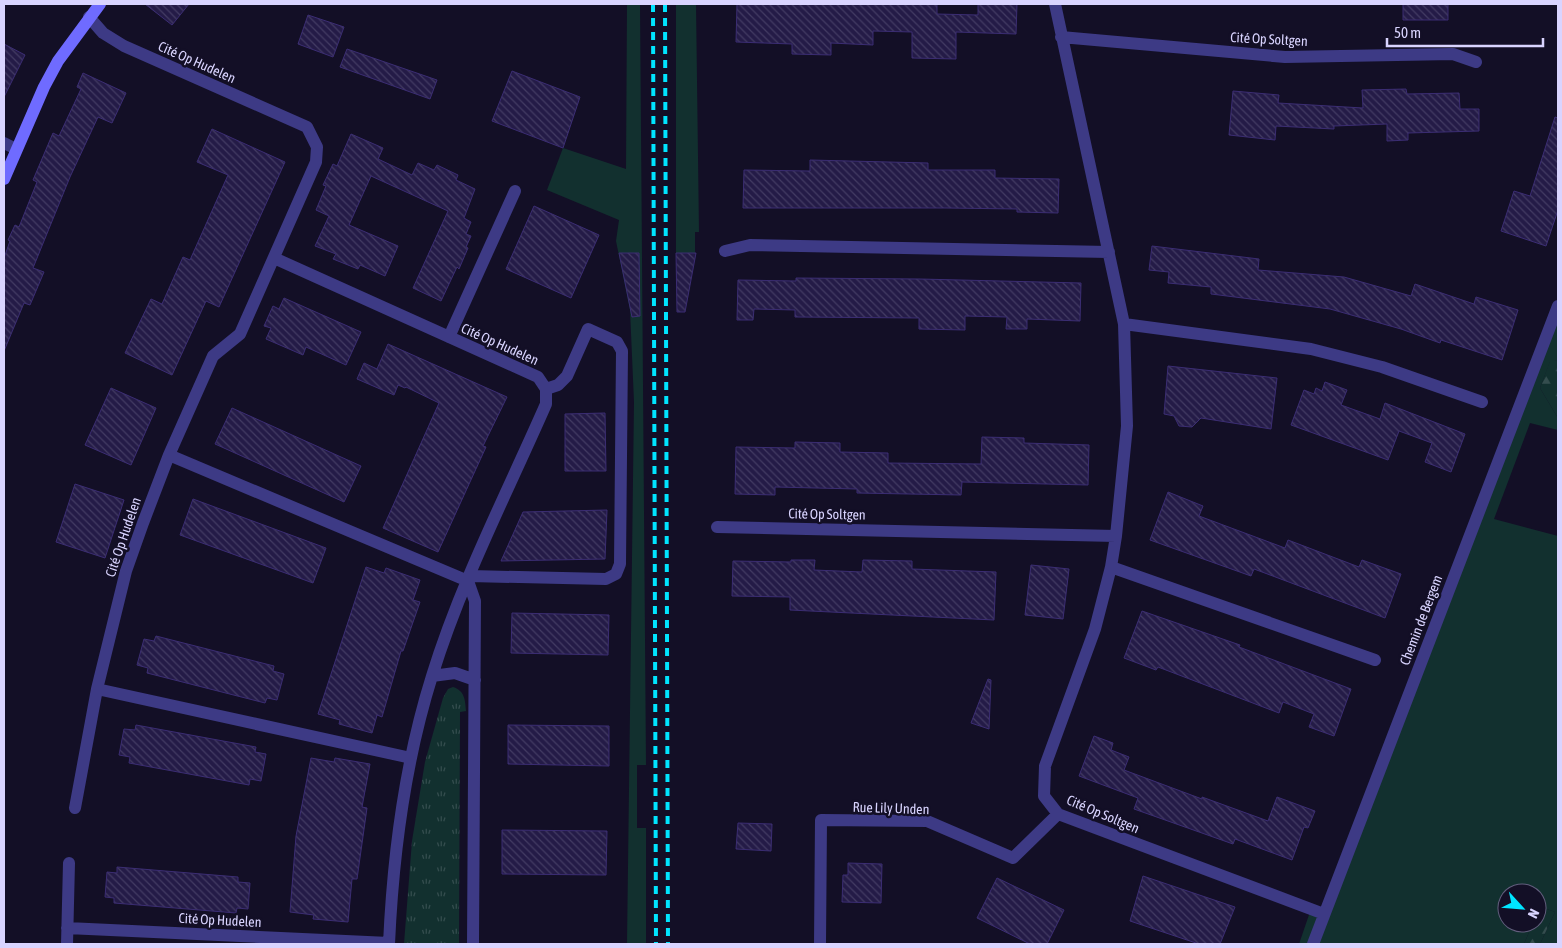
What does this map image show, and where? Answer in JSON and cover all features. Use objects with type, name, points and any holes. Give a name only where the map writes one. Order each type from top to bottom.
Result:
[{"type":"main road","points":[[4,179],[16,149],[58,61],[100,4]]},
{"type":"street","name":"Cité Op Soltgen","points":[[1056,4],[1061,37],[1124,324],[1127,426],[1116,536],[1110,568],[1095,628],[1045,766],[1044,796],[1058,814],[1324,914]]},
{"type":"street","name":"Cité Op Hudelen","points":[[75,808],[97,689],[126,570],[169,455],[213,356],[240,334],[316,162],[317,147],[307,127],[124,46],[103,33],[89,18]]},
{"type":"street","name":"Cité Op Soltgen","points":[[1061,37],[1284,57],[1453,54],[1476,62]]},
{"type":"street","points":[[4,143],[16,149]]},
{"type":"street","points":[[449,337],[515,191]]},
{"type":"street","points":[[726,251],[750,245],[1109,252]]},
{"type":"street","name":"Cité Op Hudelen","points":[[67,928],[389,944],[398,839],[411,758],[432,676],[469,579],[546,404],[546,389],[538,377],[274,258]]},
{"type":"street","name":"Chemin de Bergem","points":[[1313,944],[1558,306]]},
{"type":"street","points":[[1124,324],[1311,349],[1382,367],[1482,402]]},
{"type":"street","points":[[169,455],[469,579],[606,579],[616,574],[620,564],[622,351],[617,342],[588,329],[567,376],[558,385],[546,389]]},
{"type":"street","name":"Cité Op Soltgen","points":[[717,527],[1116,536]]},
{"type":"street","points":[[1110,568],[1374,660]]},
{"type":"street","points":[[469,579],[475,601],[473,944]]},
{"type":"street","points":[[432,676],[455,673],[475,680]]},
{"type":"street","points":[[97,689],[411,758]]},
{"type":"street","name":"Rue Lily Unden","points":[[820,944],[821,820],[927,821],[1013,858],[1058,814]]},
{"type":"street","points":[[67,944],[69,863]]},
{"type":"green space","points":[[627,4],[640,4],[646,765],[637,765],[637,828],[646,828],[646,944],[627,944],[634,402],[630,310],[616,241],[619,220],[547,190],[563,148],[626,169]]},
{"type":"green space","points":[[676,4],[696,4],[699,232],[695,232],[695,253],[676,253]]},
{"type":"green space","points":[[1558,306],[1558,360],[1550,362],[1540,388],[1558,418],[1558,430],[1530,423],[1494,519],[1558,536],[1558,944],[1540,944],[1545,933],[1547,933],[1555,912],[1547,909],[1547,883],[1497,883],[1497,933],[1529,933],[1524,944],[1299,944],[1311,909],[1324,914]]},
{"type":"green space","points":[[1558,360],[1558,418],[1540,388],[1550,361]]},
{"type":"green space","points":[[453,687],[462,693],[466,711],[460,712],[459,944],[404,944],[412,841],[425,762],[443,698],[448,689]]},
{"type":"green space","points":[[1547,909],[1555,912],[1547,929]]},
{"type":"green space","points":[[1529,933],[1545,933],[1540,944],[1524,944]]},
{"type":"building","points":[[145,4],[189,4],[172,25]]},
{"type":"building","points":[[737,4],[937,4],[937,14],[978,15],[978,4],[1017,4],[1016,34],[956,32],[956,59],[912,58],[912,32],[873,31],[873,45],[831,43],[831,55],[792,54],[792,44],[736,42]]},
{"type":"building","points":[[1403,4],[1448,4],[1448,20],[1403,20]]},
{"type":"building","points":[[308,15],[344,27],[333,57],[298,44]]},
{"type":"building","points":[[4,44],[25,55],[4,97]]},
{"type":"building","points":[[347,49],[437,80],[430,99],[340,67]]},
{"type":"building","points":[[512,71],[580,97],[563,148],[492,121]]},
{"type":"building","points":[[83,73],[126,93],[112,123],[98,117],[70,177],[33,268],[44,272],[30,305],[24,303],[4,351],[4,258],[10,241],[8,240],[15,225],[19,227],[37,182],[33,180],[53,133],[59,136],[81,89],[77,87]]},
{"type":"building","points":[[1406,89],[1407,94],[1459,93],[1460,109],[1479,109],[1479,131],[1408,133],[1408,140],[1387,141],[1387,124],[1334,126],[1334,129],[1276,126],[1275,140],[1229,135],[1233,91],[1279,95],[1278,103],[1363,108],[1362,90]]},
{"type":"building","points":[[1555,117],[1558,118],[1558,210],[1546,246],[1501,231],[1514,191],[1530,196]]},
{"type":"building","points":[[212,129],[285,162],[219,307],[206,301],[172,375],[125,353],[151,299],[162,304],[183,257],[190,260],[228,175],[197,162]]},
{"type":"building","points":[[351,134],[383,148],[378,159],[412,175],[418,163],[434,170],[437,165],[458,175],[456,180],[475,189],[464,218],[471,222],[466,234],[471,236],[466,247],[468,248],[459,269],[457,267],[441,301],[413,288],[448,211],[371,176],[349,225],[398,246],[385,276],[360,265],[358,269],[333,259],[336,254],[315,246],[329,216],[316,210],[326,186],[323,185],[333,164],[337,166]]},
{"type":"building","points":[[810,160],[928,163],[928,170],[995,170],[995,178],[1059,179],[1058,213],[1017,212],[1017,209],[743,208],[744,170],[810,171]]},
{"type":"building","points":[[534,206],[599,235],[571,298],[506,269]]},
{"type":"building","points":[[1152,246],[1259,259],[1258,270],[1344,277],[1411,296],[1415,284],[1474,304],[1476,297],[1518,310],[1502,360],[1441,340],[1440,343],[1401,329],[1330,309],[1211,294],[1211,287],[1168,283],[1169,272],[1149,270]]},
{"type":"building","points":[[619,253],[639,253],[640,316],[632,317]]},
{"type":"building","points":[[676,253],[696,253],[685,312],[677,312]]},
{"type":"building","points":[[796,278],[1081,283],[1080,321],[1027,319],[1027,329],[1006,329],[1007,317],[965,316],[965,330],[919,329],[919,318],[795,317],[795,310],[754,309],[753,320],[737,320],[738,280],[796,281]]},
{"type":"building","points":[[284,298],[361,332],[346,365],[306,347],[303,355],[266,339],[271,328],[264,326],[273,306],[279,309]]},
{"type":"building","points":[[388,344],[507,397],[483,446],[486,447],[438,552],[383,528],[439,403],[406,387],[398,385],[394,395],[357,379],[364,363],[377,369]]},
{"type":"building","points":[[1168,366],[1277,378],[1271,429],[1201,418],[1192,427],[1179,426],[1174,416],[1164,414]]},
{"type":"building","points":[[1325,382],[1347,390],[1341,405],[1380,419],[1385,403],[1465,434],[1451,472],[1425,462],[1432,443],[1399,431],[1388,460],[1291,425],[1304,390],[1314,394],[1316,388],[1322,391]]},
{"type":"building","points":[[111,388],[156,408],[131,465],[85,445]]},
{"type":"building","points":[[232,408],[361,466],[344,502],[215,444]]},
{"type":"building","points":[[605,413],[606,471],[565,471],[565,414]]},
{"type":"building","points":[[982,437],[1024,438],[1024,443],[1089,445],[1088,485],[962,482],[961,495],[857,493],[857,489],[775,487],[775,495],[735,494],[736,447],[795,448],[795,442],[840,443],[840,452],[888,453],[888,463],[981,464]]},
{"type":"building","points":[[75,484],[124,500],[105,558],[56,542]]},
{"type":"building","points":[[1168,492],[1203,506],[1199,516],[1285,548],[1288,540],[1359,567],[1362,560],[1401,574],[1385,618],[1254,569],[1251,576],[1150,540]]},
{"type":"building","points":[[193,499],[326,548],[313,583],[180,535]]},
{"type":"building","points":[[607,510],[605,559],[501,561],[523,512]]},
{"type":"building","points":[[791,560],[815,560],[814,570],[862,572],[863,560],[912,561],[912,569],[996,572],[994,620],[790,610],[790,597],[732,596],[733,561],[791,562]]},
{"type":"building","points":[[1031,565],[1069,569],[1063,619],[1025,615]]},
{"type":"building","points":[[366,567],[384,573],[386,568],[420,580],[413,600],[420,602],[403,651],[401,651],[382,717],[377,715],[372,733],[339,724],[340,720],[318,714]]},
{"type":"building","points":[[1142,611],[1240,645],[1239,647],[1351,689],[1334,736],[1309,727],[1314,714],[1283,702],[1279,713],[1158,667],[1156,670],[1124,658]]},
{"type":"building","points":[[512,613],[609,615],[608,655],[511,653]]},
{"type":"building","points":[[156,636],[274,666],[273,671],[284,674],[277,700],[267,698],[265,703],[147,673],[148,668],[137,665],[144,639],[154,641]]},
{"type":"building","points":[[988,679],[991,680],[989,729],[971,723]]},
{"type":"building","points":[[136,725],[256,747],[255,752],[266,754],[261,781],[250,779],[249,785],[129,763],[130,757],[119,755],[124,729],[135,730]]},
{"type":"building","points":[[508,725],[609,726],[609,766],[508,764]]},
{"type":"building","points":[[1094,736],[1113,743],[1111,750],[1129,757],[1124,770],[1202,799],[1202,797],[1268,821],[1277,797],[1315,811],[1308,828],[1304,827],[1292,860],[1235,839],[1233,844],[1134,809],[1138,798],[1079,776]]},
{"type":"building","points":[[311,758],[334,762],[335,758],[370,764],[362,807],[367,808],[357,879],[352,879],[348,922],[313,919],[314,915],[290,912],[296,836]]},
{"type":"building","points":[[738,823],[772,824],[771,851],[736,849]]},
{"type":"building","points":[[502,830],[607,831],[606,875],[502,874]]},
{"type":"building","points":[[848,863],[882,864],[881,903],[842,902],[843,875],[848,875]]},
{"type":"building","points":[[117,867],[238,877],[238,882],[250,883],[248,909],[237,908],[236,913],[114,903],[114,898],[105,897],[107,872],[117,873]]},
{"type":"building","points":[[1143,876],[1235,907],[1220,944],[1199,944],[1130,921]]},
{"type":"building","points":[[997,878],[1064,910],[1047,944],[1030,944],[977,918]]},
{"type":"railway","points":[[653,4],[656,944]]},
{"type":"railway","points":[[665,4],[668,944]]}]
